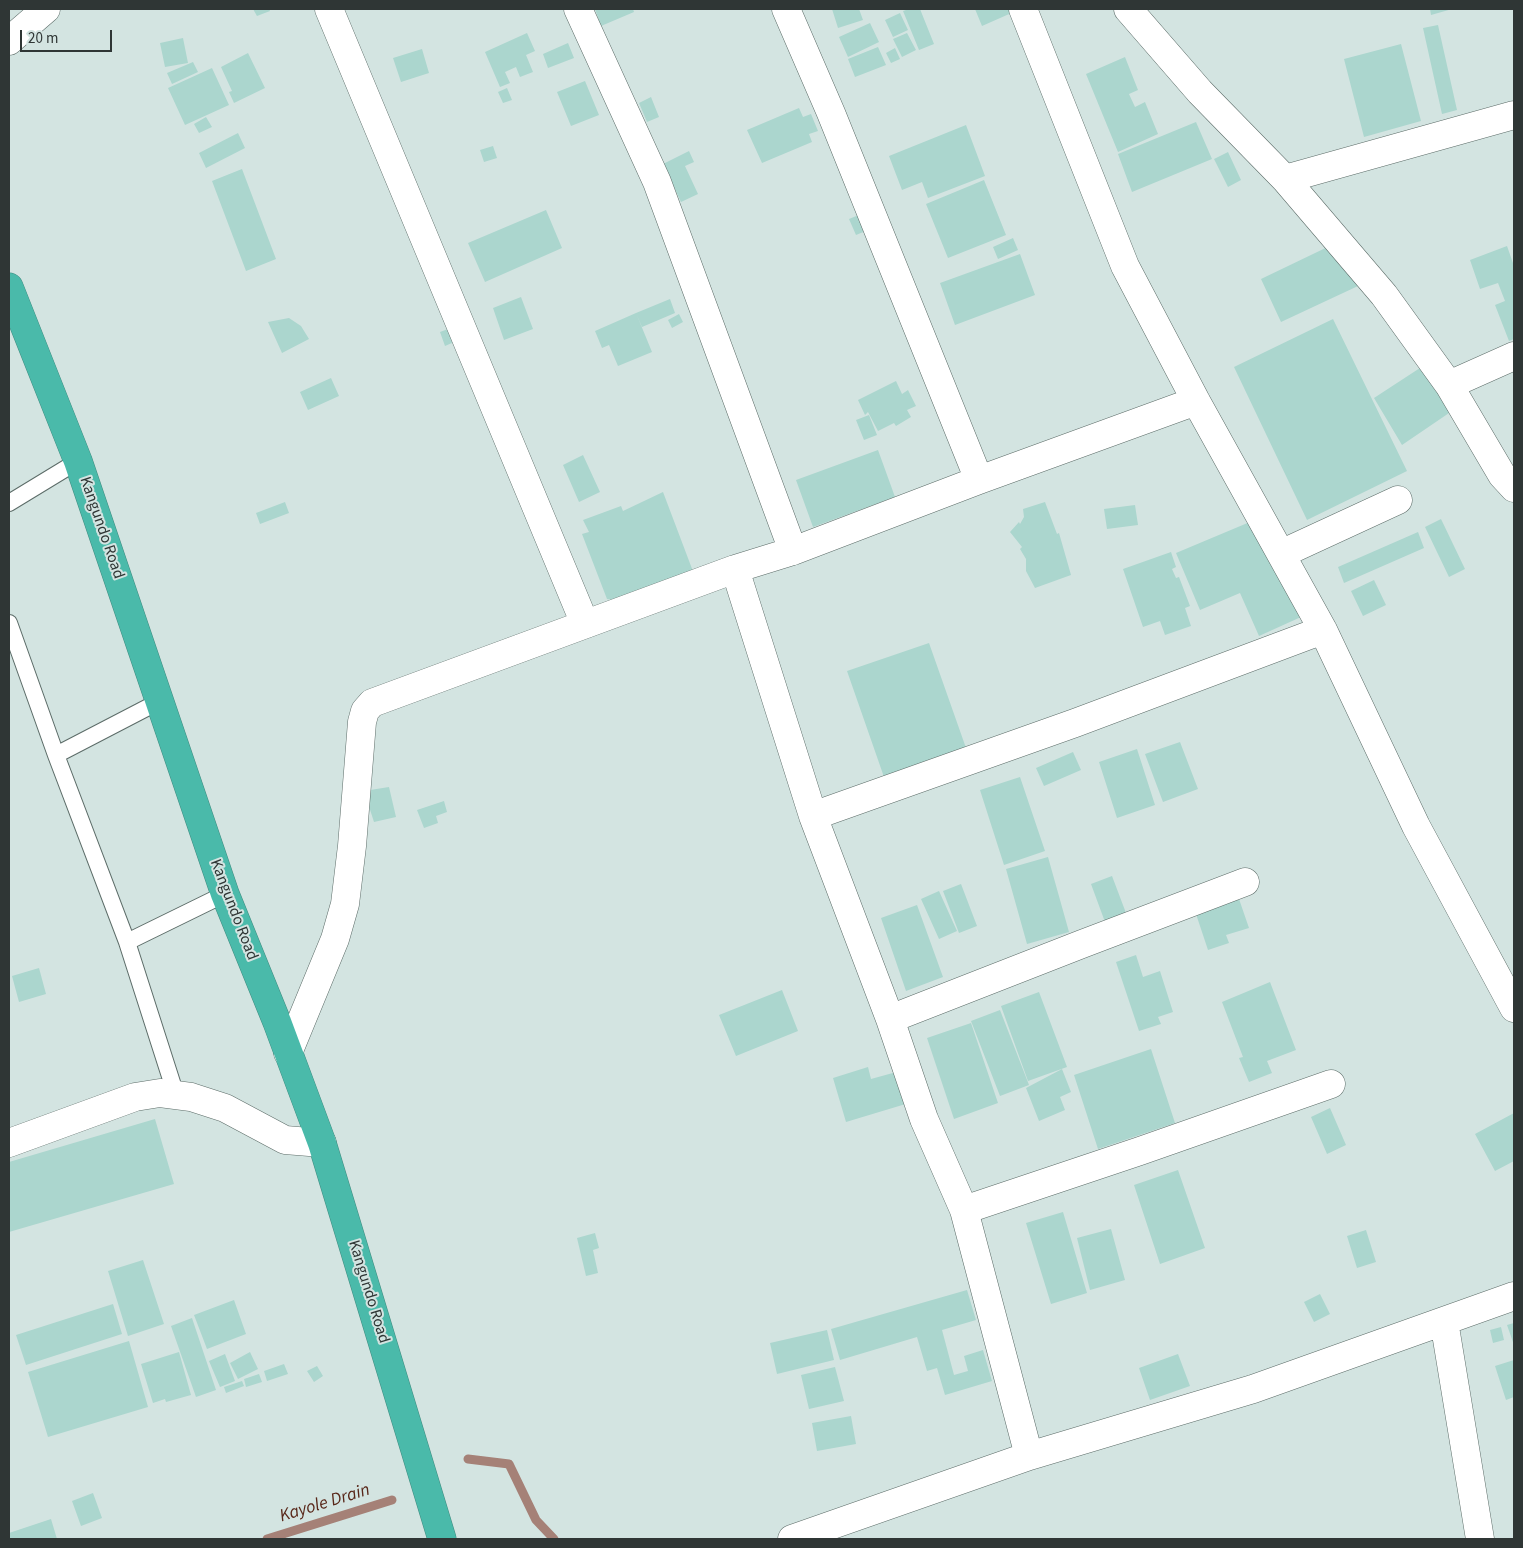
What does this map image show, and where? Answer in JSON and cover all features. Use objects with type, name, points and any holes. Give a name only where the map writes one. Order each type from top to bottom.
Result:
[{"type":"highway","name":"Kangundo Road","points":[[9,287],[78,461],[225,894],[322,1143],[442,1539]]},
{"type":"street","points":[[9,41],[46,9]]},
{"type":"street","points":[[328,9],[585,624]]},
{"type":"street","points":[[578,9],[657,182],[793,551]]},
{"type":"street","points":[[786,9],[831,113],[979,480]]},
{"type":"street","points":[[1023,9],[1125,266],[1196,401],[1323,630],[1416,826],[1514,1008]]},
{"type":"street","points":[[1130,9],[1200,92],[1285,179],[1384,295],[1448,385],[1502,475],[1514,488]]},
{"type":"street","points":[[1285,179],[1514,115]]},
{"type":"street","points":[[1448,385],[1514,356]]},
{"type":"street","points":[[288,1053],[334,939],[345,904],[352,846],[362,722],[365,711],[372,703],[735,569],[793,551],[979,480],[1196,401]]},
{"type":"street","points":[[1281,554],[1398,500]]},
{"type":"street","points":[[735,569],[813,816],[890,1019],[924,1118],[964,1210],[1029,1456]]},
{"type":"street","points":[[813,816],[1075,723],[1323,630]]},
{"type":"street","points":[[890,1019],[1245,882]]},
{"type":"street","points":[[964,1210],[1331,1084]]},
{"type":"street","points":[[9,1143],[135,1097],[160,1093],[191,1097],[225,1108],[285,1140],[322,1143]]},
{"type":"street","points":[[792,1539],[1029,1456],[1253,1389],[1514,1296]]},
{"type":"street","points":[[1444,1321],[1480,1539]]},
{"type":"lane","points":[[9,502],[78,461]]},
{"type":"lane","points":[[9,622],[56,756],[127,942],[176,1095]]},
{"type":"lane","points":[[56,756],[160,701]]},
{"type":"lane","points":[[127,942],[225,894]]},
{"type":"building","points":[[253,9],[269,9],[270,11],[257,16]]},
{"type":"building","points":[[595,9],[633,9],[634,12],[601,26]]},
{"type":"building","points":[[832,9],[859,9],[863,20],[838,28]]},
{"type":"building","points":[[920,9],[934,44],[919,50],[903,11]]},
{"type":"building","points":[[975,9],[1015,9],[1016,11],[982,26]]},
{"type":"building","points":[[1430,9],[1452,9],[1431,15]]},
{"type":"building","points":[[900,13],[908,30],[893,37],[885,20]]},
{"type":"building","points":[[870,23],[879,42],[848,57],[839,37]]},
{"type":"building","points":[[1438,25],[1457,110],[1442,114],[1423,28]]},
{"type":"building","points":[[527,33],[535,51],[526,55],[533,72],[520,77],[516,67],[505,72],[510,83],[500,87],[485,52]]},
{"type":"building","points":[[907,33],[916,50],[902,57],[893,39]]},
{"type":"building","points":[[183,38],[188,63],[165,67],[160,43]]},
{"type":"building","points":[[568,43],[574,58],[548,68],[543,54]]},
{"type":"building","points":[[1401,44],[1421,121],[1364,137],[1344,59]]},
{"type":"building","points":[[878,47],[886,65],[855,77],[848,59]]},
{"type":"building","points":[[895,48],[900,59],[891,63],[886,53]]},
{"type":"building","points":[[422,49],[429,73],[401,82],[393,58]]},
{"type":"building","points":[[248,53],[265,88],[234,103],[229,92],[232,91],[221,67]]},
{"type":"building","points":[[1125,57],[1138,90],[1129,94],[1135,107],[1145,102],[1158,134],[1118,152],[1086,74]]},
{"type":"building","points":[[193,62],[198,72],[172,84],[167,73]]},
{"type":"building","points":[[212,68],[229,105],[185,125],[168,88]]},
{"type":"building","points":[[585,81],[599,115],[571,126],[557,92]]},
{"type":"building","points":[[507,88],[512,100],[503,103],[498,92]]},
{"type":"building","points":[[651,97],[659,117],[647,122],[639,103]]},
{"type":"building","points":[[799,108],[803,117],[811,114],[818,131],[809,134],[812,142],[762,163],[747,130]]},
{"type":"building","points":[[206,117],[212,127],[199,133],[194,124]]},
{"type":"building","points":[[1196,122],[1212,159],[1132,192],[1118,154]]},
{"type":"building","points":[[966,125],[985,176],[928,198],[922,182],[902,190],[889,156]]},
{"type":"building","points":[[238,133],[245,148],[206,168],[199,153]]},
{"type":"building","points":[[493,146],[497,158],[484,162],[480,150]]},
{"type":"building","points":[[689,151],[694,162],[685,166],[698,194],[681,202],[663,164]]},
{"type":"building","points":[[1228,152],[1241,180],[1228,187],[1214,159]]},
{"type":"building","points":[[242,169],[276,259],[246,271],[212,181]]},
{"type":"building","points":[[984,180],[1006,235],[948,258],[926,204]]},
{"type":"building","points":[[546,210],[562,248],[485,282],[468,243]]},
{"type":"building","points":[[866,212],[873,228],[856,235],[849,219]]},
{"type":"building","points":[[1013,238],[1018,250],[998,259],[993,247]]},
{"type":"building","points":[[1338,242],[1358,286],[1281,322],[1261,279]]},
{"type":"building","points":[[1507,246],[1514,266],[1514,339],[1509,341],[1495,305],[1505,301],[1498,283],[1480,289],[1470,260]]},
{"type":"building","points":[[1020,254],[1035,295],[955,325],[940,283]]},
{"type":"building","points":[[521,297],[533,329],[504,340],[493,308]]},
{"type":"building","points":[[670,299],[675,313],[642,327],[636,313]]},
{"type":"building","points":[[636,313],[652,352],[618,366],[609,345],[602,348],[595,331]]},
{"type":"building","points":[[679,314],[683,322],[672,328],[668,320]]},
{"type":"building","points":[[289,318],[301,326],[309,339],[282,353],[268,322]]},
{"type":"building","points":[[1333,319],[1407,471],[1307,520],[1234,367]]},
{"type":"building","points":[[456,326],[461,339],[445,346],[440,332]]},
{"type":"building","points":[[1423,366],[1452,411],[1402,445],[1374,398]]},
{"type":"building","points":[[331,378],[339,396],[308,410],[300,392]]},
{"type":"building","points":[[896,381],[902,394],[908,390],[916,406],[907,410],[911,417],[896,426],[894,423],[878,431],[868,412],[865,415],[858,400]]},
{"type":"building","points":[[869,415],[877,435],[864,440],[856,420]]},
{"type":"building","points":[[878,450],[895,497],[813,527],[796,480]]},
{"type":"building","points":[[583,455],[600,492],[579,502],[563,465]]},
{"type":"building","points":[[663,492],[694,574],[622,601],[607,599],[582,534],[589,532],[583,520],[621,506],[623,511]]},
{"type":"building","points":[[285,502],[289,513],[260,524],[256,513]]},
{"type":"building","points":[[1045,502],[1057,534],[1059,533],[1071,575],[1035,588],[1026,571],[1026,559],[1020,549],[1022,547],[1010,532],[1019,522],[1020,524],[1024,517],[1023,509]]},
{"type":"building","points":[[1135,505],[1138,525],[1107,529],[1104,509]]},
{"type":"building","points":[[1257,519],[1301,617],[1259,636],[1240,593],[1200,610],[1176,553]]},
{"type":"building","points":[[1441,519],[1465,569],[1449,577],[1425,527]]},
{"type":"building","points":[[1418,532],[1424,548],[1344,583],[1338,567]]},
{"type":"building","points":[[1171,552],[1176,567],[1172,569],[1176,578],[1179,577],[1190,606],[1185,608],[1191,626],[1165,635],[1160,621],[1143,627],[1123,569]]},
{"type":"building","points":[[1374,580],[1386,605],[1363,616],[1351,591]]},
{"type":"building","points":[[929,643],[966,748],[884,777],[847,671]]},
{"type":"building","points":[[1180,742],[1198,789],[1163,802],[1145,754]]},
{"type":"building","points":[[1137,749],[1155,805],[1117,818],[1099,762]]},
{"type":"building","points":[[1073,752],[1081,770],[1044,786],[1036,768]]},
{"type":"building","points":[[1020,777],[1045,851],[1004,865],[980,790]]},
{"type":"building","points":[[389,787],[396,817],[374,822],[364,791]]},
{"type":"building","points":[[444,801],[447,812],[436,816],[438,823],[424,828],[417,810]]},
{"type":"building","points":[[1048,857],[1069,932],[1027,944],[1006,869]]},
{"type":"building","points":[[1112,876],[1126,913],[1105,922],[1091,884]]},
{"type":"building","points":[[961,884],[977,926],[959,933],[943,891]]},
{"type":"building","points":[[939,891],[957,931],[939,939],[921,899]]},
{"type":"building","points":[[1239,899],[1249,928],[1226,935],[1229,943],[1208,950],[1196,914]]},
{"type":"building","points":[[917,905],[943,977],[906,991],[881,918]]},
{"type":"building","points":[[1136,955],[1143,977],[1160,971],[1173,1012],[1158,1017],[1161,1024],[1139,1031],[1116,962]]},
{"type":"building","points":[[39,968],[46,994],[19,1002],[12,976]]},
{"type":"building","points":[[1270,982],[1296,1050],[1267,1061],[1272,1073],[1249,1082],[1239,1058],[1243,1057],[1222,1002]]},
{"type":"building","points":[[782,990],[798,1031],[736,1056],[719,1015]]},
{"type":"building","points":[[1039,992],[1067,1067],[1028,1081],[1001,1006]]},
{"type":"building","points":[[1000,1010],[1029,1085],[1000,1096],[971,1021]]},
{"type":"building","points":[[971,1023],[998,1103],[954,1119],[927,1038]]},
{"type":"building","points":[[1151,1049],[1175,1123],[1098,1149],[1074,1075]]},
{"type":"building","points":[[868,1067],[871,1079],[900,1071],[909,1103],[846,1122],[833,1078]]},
{"type":"building","points":[[1062,1069],[1071,1092],[1060,1097],[1065,1110],[1039,1121],[1026,1088]]},
{"type":"building","points":[[1330,1108],[1346,1145],[1327,1154],[1311,1117]]},
{"type":"building","points":[[1514,1113],[1514,1161],[1495,1171],[1475,1134]]},
{"type":"building","points":[[155,1119],[174,1184],[9,1232],[9,1162]]},
{"type":"building","points":[[1178,1170],[1205,1248],[1160,1264],[1134,1185]]},
{"type":"building","points":[[1063,1212],[1087,1293],[1051,1304],[1026,1223]]},
{"type":"building","points":[[1111,1229],[1125,1280],[1090,1290],[1077,1238]]},
{"type":"building","points":[[1366,1230],[1376,1262],[1357,1268],[1347,1236]]},
{"type":"building","points":[[595,1233],[599,1248],[593,1250],[598,1273],[586,1276],[577,1238]]},
{"type":"building","points":[[143,1260],[164,1324],[128,1336],[108,1271]]},
{"type":"building","points":[[967,1290],[976,1320],[942,1330],[954,1375],[968,1371],[964,1356],[983,1350],[992,1381],[945,1395],[937,1368],[927,1371],[917,1337],[840,1360],[831,1329]]},
{"type":"building","points":[[1320,1294],[1330,1314],[1314,1322],[1304,1302]]},
{"type":"building","points":[[234,1300],[246,1334],[207,1349],[194,1315]]},
{"type":"building","points":[[113,1304],[122,1334],[26,1365],[16,1335]]},
{"type":"building","points":[[192,1318],[216,1390],[196,1397],[171,1326]]},
{"type":"building","points":[[1514,1323],[1514,1345],[1507,1325]]},
{"type":"building","points":[[1501,1327],[1504,1340],[1493,1343],[1490,1330]]},
{"type":"building","points":[[827,1330],[834,1360],[777,1374],[770,1343]]},
{"type":"building","points":[[129,1341],[148,1407],[48,1437],[28,1372]]},
{"type":"building","points":[[179,1352],[191,1395],[166,1402],[165,1399],[153,1403],[141,1364]]},
{"type":"building","points":[[250,1352],[258,1369],[238,1379],[230,1363]]},
{"type":"building","points":[[225,1354],[235,1381],[220,1387],[209,1361]]},
{"type":"building","points":[[1178,1354],[1190,1386],[1150,1400],[1139,1368]]},
{"type":"building","points":[[1514,1360],[1514,1397],[1506,1400],[1495,1366]]},
{"type":"building","points":[[284,1364],[288,1374],[267,1381],[264,1371]]},
{"type":"building","points":[[317,1366],[323,1376],[314,1382],[307,1371]]},
{"type":"building","points":[[835,1367],[844,1401],[809,1409],[801,1375]]},
{"type":"building","points":[[259,1374],[262,1382],[246,1387],[244,1379]]},
{"type":"building","points":[[242,1381],[244,1386],[226,1393],[224,1387]]},
{"type":"building","points":[[851,1416],[856,1444],[817,1451],[812,1423]]},
{"type":"building","points":[[93,1493],[102,1518],[81,1526],[72,1501]]},
{"type":"building","points":[[51,1519],[57,1539],[9,1539],[9,1533]]},
{"type":"waterway","name":"Kayole Drain","points":[[468,1459],[509,1464],[536,1520],[554,1539]]},
{"type":"waterway","name":"Kayole Drain","points":[[267,1539],[392,1500]]}]
